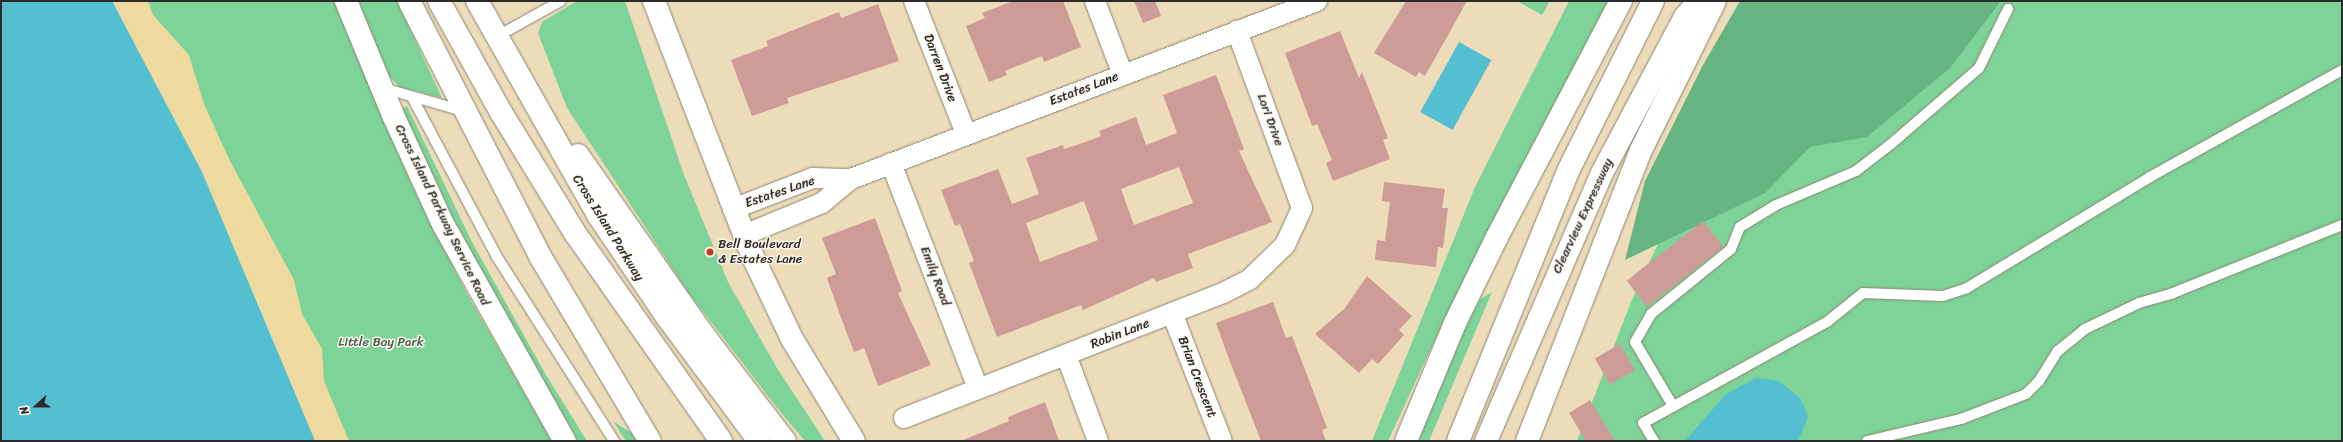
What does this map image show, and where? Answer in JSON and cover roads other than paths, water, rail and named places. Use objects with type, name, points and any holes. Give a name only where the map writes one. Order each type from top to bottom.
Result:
[{"type":"main road","name":"Cross Island Parkway Service Road","points":[[346,1],[381,88],[461,259],[565,441]]},
{"type":"main road","points":[[409,1],[463,111],[540,256],[650,441]]},
{"type":"main road","points":[[439,1],[509,126],[575,233],[721,441]]},
{"type":"main road","name":"Cross Island Parkway","points":[[477,1],[496,37],[627,260],[759,441]]},
{"type":"main road","points":[[654,1],[744,235],[792,339],[854,441]]},
{"type":"main road","points":[[1406,441],[1455,324],[1497,237],[1621,1]]},
{"type":"main road","points":[[1458,441],[1568,171],[1653,1]]},
{"type":"main road","name":"Clearview Expressway","points":[[1486,441],[1602,173],[1685,17],[1699,1]]},
{"type":"main road","points":[[1527,441],[1641,150],[1715,1]]},
{"type":"main road","points":[[496,37],[702,334],[785,441]]},
{"type":"street","name":"Darren Drive","points":[[914,1],[966,134]]},
{"type":"street","points":[[1095,1],[1123,75]]},
{"type":"street","name":"Estates Lane","points":[[744,235],[822,203],[851,179],[1317,1]]},
{"type":"street","name":"Lori Drive","points":[[1237,31],[1302,208]]},
{"type":"street","name":"Emily Road","points":[[891,163],[978,389]]},
{"type":"street","name":"Estates Lane","points":[[733,209],[813,178],[851,179]]},
{"type":"street","name":"Robin Lane","points":[[904,418],[1225,292],[1269,263],[1285,245],[1302,208]]},
{"type":"street","name":"Brian Crescent","points":[[1172,313],[1222,441]]},
{"type":"street","points":[[1066,355],[1098,441]]},
{"type":"lane","points":[[496,37],[561,1]]},
{"type":"lane","points":[[1673,406],[1635,342],[1652,314],[1732,250],[1740,227],[1776,205],[1856,171],[1897,139],[1979,68],[2008,9]]},
{"type":"lane","points":[[1654,441],[1643,424],[1827,322],[1863,293],[1943,296],[1967,288],[2150,177],[2342,70]]},
{"type":"lane","points":[[381,88],[463,111]]},
{"type":"lane","points":[[412,97],[445,164],[497,257],[614,441]]},
{"type":"lane","points":[[1867,441],[1961,418],[2026,394],[2039,381],[2058,351],[2085,329],[2139,303],[2212,278],[2342,225]]},
{"type":"water","points":[[1,1],[112,1],[202,172],[315,441],[1,441]]},
{"type":"water","points":[[1459,42],[1491,60],[1453,130],[1420,112]]},
{"type":"water","points":[[1756,378],[1779,381],[1801,399],[1808,417],[1798,441],[1685,441],[1726,394]]},
{"type":"place","name":"Bell Boulevard & Estates Lane","points":[[710,252]]},
{"type":"park label","name":"Little Bay Park","points":[[381,342]]}]
